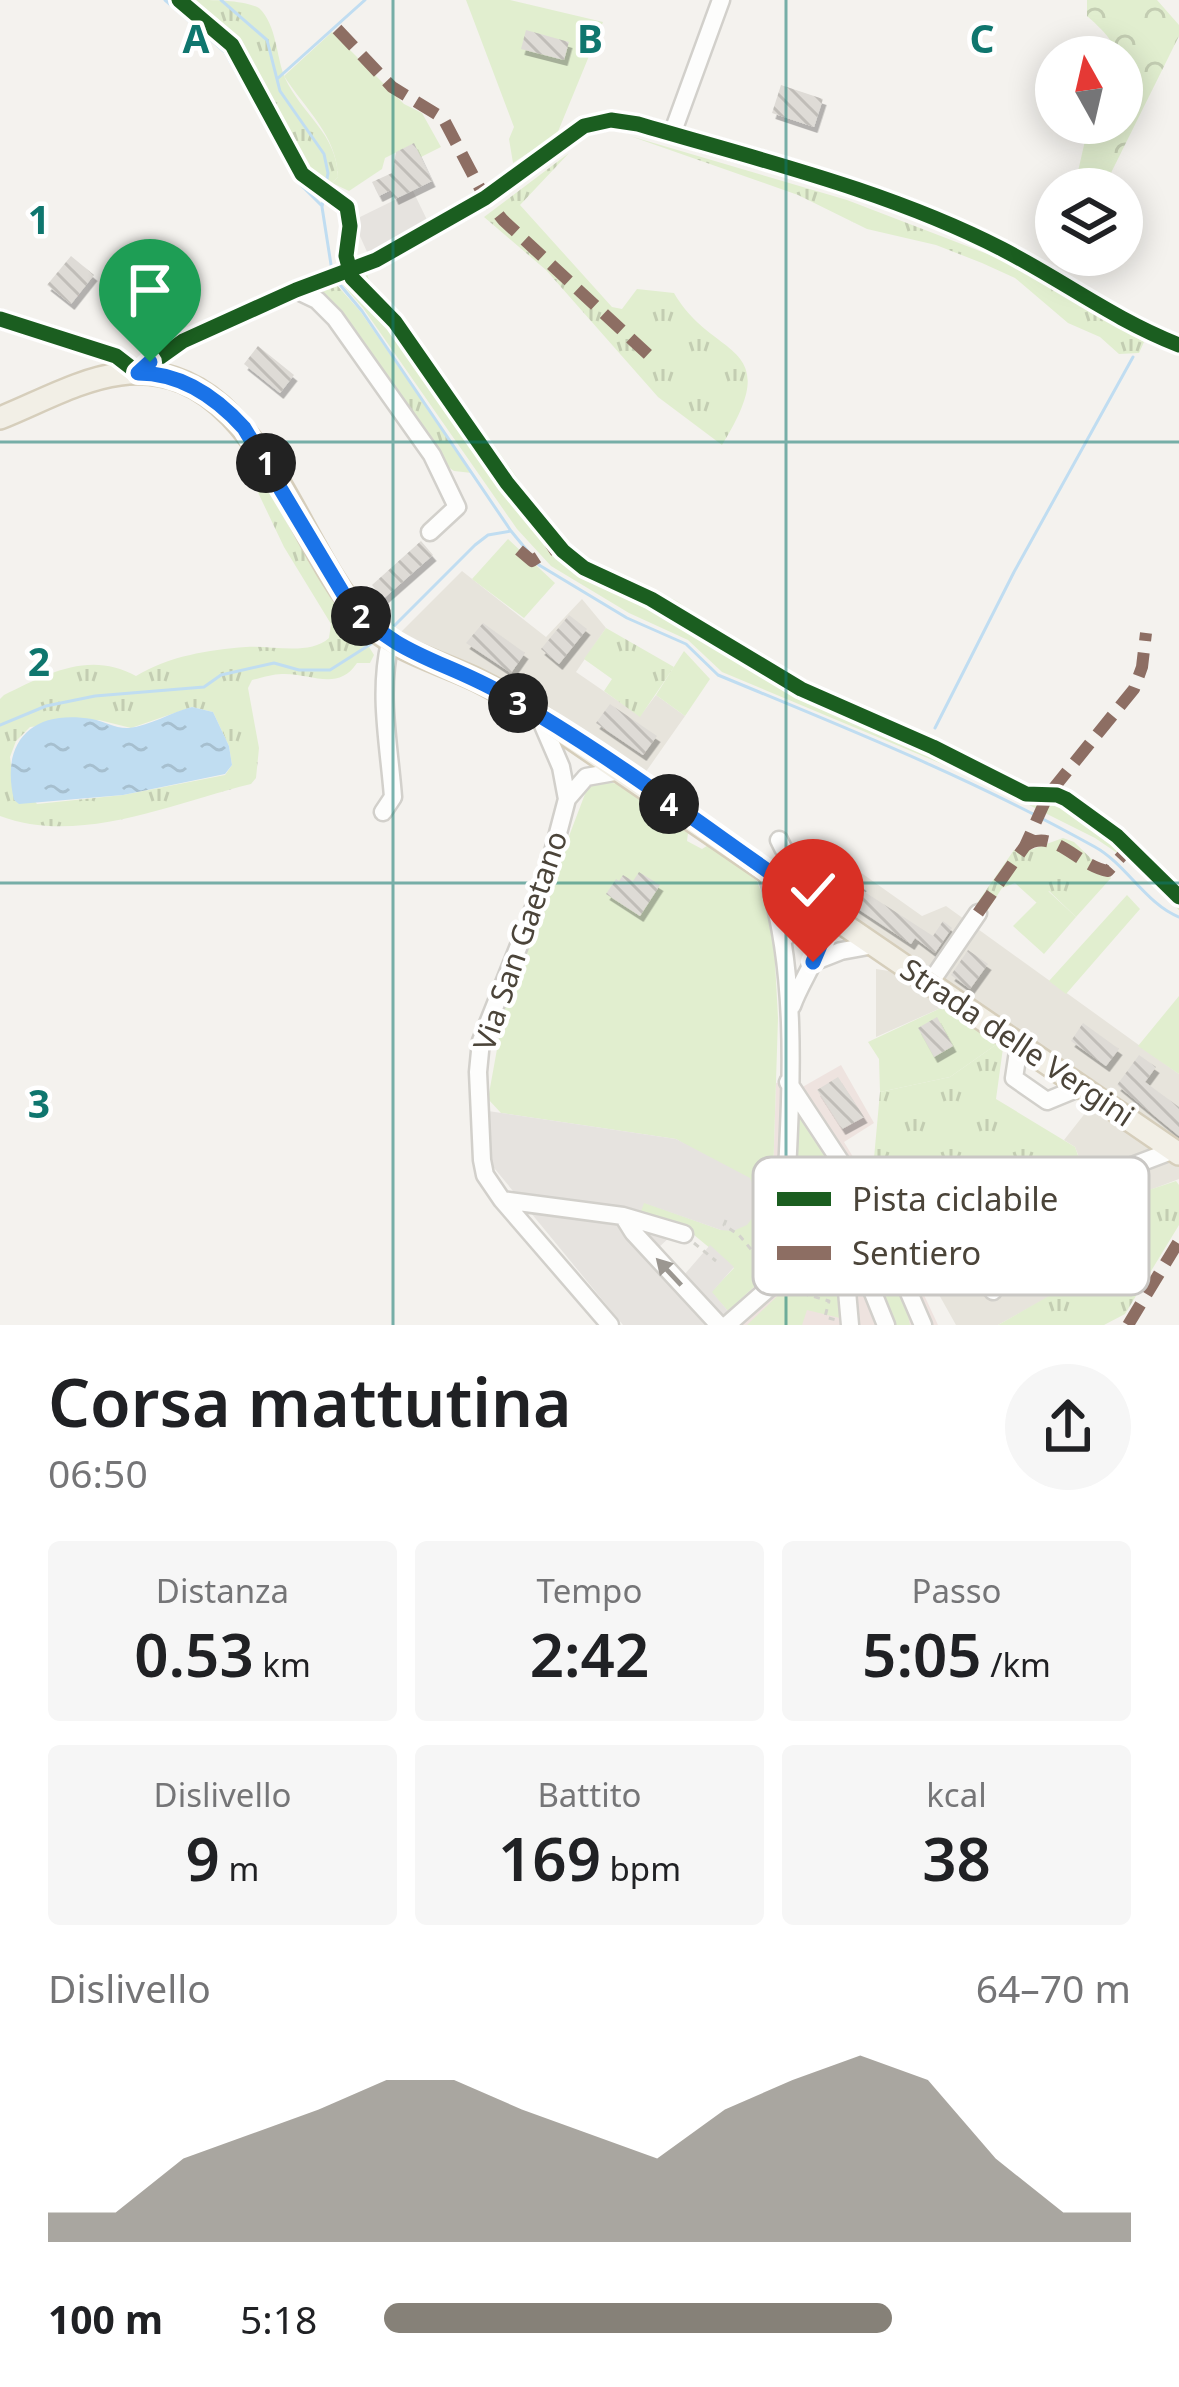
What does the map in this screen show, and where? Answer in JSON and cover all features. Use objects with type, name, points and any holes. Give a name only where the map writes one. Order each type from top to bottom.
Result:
[{"type":"main road","points":[[0,418],[103,378],[138,373]]},
{"type":"main road","name":"Strada delle Vergini","points":[[138,373],[178,380],[228,411],[256,445],[347,600],[390,642],[471,677],[538,716],[1176,1152]]},
{"type":"street","points":[[672,134],[721,0]]},
{"type":"street","points":[[0,320],[116,356],[138,373],[184,341],[376,260],[485,198],[584,126],[611,120],[853,189],[926,216],[1002,249],[1130,326],[1179,345]]},
{"type":"street","points":[[296,290],[317,300],[335,318],[443,473],[457,507],[430,532]]},
{"type":"street","points":[[382,812],[393,797],[383,710],[390,642]]},
{"type":"street","name":"Via San Gaetano","points":[[538,716],[561,767],[567,799],[547,874],[482,1041],[478,1072],[482,1160],[485,1175],[502,1199],[610,1325]]},
{"type":"street","points":[[561,767],[586,748]]},
{"type":"street","points":[[586,748],[586,777],[620,770]]},
{"type":"street","name":"Via San Gaetano","points":[[567,799],[586,777]]},
{"type":"street","points":[[779,840],[790,862],[818,892],[824,910],[824,936],[790,1012]]},
{"type":"street","points":[[766,871],[784,938],[790,1012],[786,1157]]},
{"type":"street","points":[[784,938],[799,921],[824,910]]},
{"type":"street","points":[[930,983],[978,913]]},
{"type":"street","points":[[813,962],[874,945]]},
{"type":"street","points":[[788,1082],[837,1157]]},
{"type":"street","points":[[502,1199],[622,1216],[684,1234]]},
{"type":"street","points":[[622,1216],[723,1325],[758,1295]]},
{"type":"street","points":[[847,1295],[850,1325]]},
{"type":"street","points":[[874,1295],[886,1325]]},
{"type":"path","points":[[726,1220],[724,1225],[740,1234],[753,1251]]},
{"type":"path","points":[[684,1234],[716,1261]]},
{"type":"path","points":[[817,1295],[829,1301],[825,1317],[839,1321],[838,1325]]},
{"type":"shaded area","points":[[413,191],[429,224],[368,254],[359,234],[360,217]]},
{"type":"shaded area","points":[[462,571],[546,637],[582,599],[606,628],[576,672],[640,716],[656,695],[685,716],[645,773],[515,689],[398,635]]},
{"type":"shaded area","points":[[843,860],[922,916],[946,906],[1179,1074],[1179,1144],[817,897]]},
{"type":"shaded area","points":[[876,969],[889,971],[943,1007],[876,1037]]},
{"type":"shaded area","points":[[841,1065],[874,1123],[844,1142],[853,1157],[774,1157],[776,1083],[788,1082],[799,1089]]},
{"type":"shaded area","points":[[1090,1107],[1179,1167],[1179,1179],[1149,1190],[1149,1157],[1079,1157],[1075,1147],[1064,1140]]},
{"type":"shaded area","points":[[488,1111],[676,1139],[750,1178],[753,1217],[733,1231],[644,1203],[640,1214],[672,1235],[657,1249],[684,1275],[710,1245],[734,1267],[712,1292],[728,1311],[714,1325],[623,1325],[490,1163]]},
{"type":"shaded area","points":[[753,1288],[753,1295],[924,1295],[938,1325],[714,1325]]},
{"type":"shaded area","points":[[939,1295],[1049,1297],[998,1325],[956,1325]]},
{"type":"green space","points":[[194,0],[245,3],[265,15],[285,78],[332,148],[338,177],[332,183],[309,170],[240,39]]},
{"type":"green space","points":[[466,0],[510,0],[603,22],[557,134],[513,163],[509,139],[514,127]]},
{"type":"green space","points":[[1087,0],[1157,0],[1179,25],[1179,36],[1143,108],[1143,36],[1107,36],[1087,16]]},
{"type":"green space","points":[[332,32],[404,104],[422,113],[441,147],[421,157],[413,144],[385,158],[382,169],[349,191],[332,183],[338,177],[332,148],[284,76]]},
{"type":"green space","points":[[630,136],[847,200],[998,258],[1144,342],[1139,353],[1119,354],[1100,337],[1068,323],[1015,278],[982,263],[936,245],[867,229],[798,195]]},
{"type":"green space","points":[[1084,144],[1125,144],[1113,168],[1079,168]]},
{"type":"green space","points":[[569,153],[520,205],[612,307],[622,309],[637,289],[674,293],[690,315],[737,355],[746,369],[747,387],[722,445],[658,397],[546,270],[484,217]]},
{"type":"green space","points":[[364,265],[369,280],[400,313],[550,524],[587,560],[677,601],[721,633],[823,689],[938,738],[1029,786],[1060,785],[1128,834],[1179,884],[1179,910],[1123,857],[1095,838],[973,777],[722,672],[688,640],[629,613],[551,566],[517,529],[343,285],[343,274]]},
{"type":"green space","points":[[335,283],[360,311],[472,473],[454,471],[441,462],[313,291]]},
{"type":"green space","points":[[259,472],[303,551],[374,655],[370,663],[357,663],[350,672],[333,679],[282,674],[252,680],[248,688],[259,748],[251,784],[94,824],[31,824],[0,816],[0,699],[4,695],[85,665],[119,668],[136,676],[203,652],[311,647],[329,638],[331,624],[284,547],[252,480]],"holes":[[[192,707],[213,712],[229,746],[232,765],[225,775],[123,795],[37,804],[12,772],[10,757],[16,741],[30,727],[99,720],[131,728]]]},
{"type":"green space","points":[[508,539],[555,583],[524,618],[472,579]]},
{"type":"green space","points":[[606,628],[674,667],[640,717],[604,691],[612,679],[584,659]]},
{"type":"green space","points":[[684,651],[710,679],[685,716],[656,695]]},
{"type":"green space","points":[[601,781],[624,785],[688,833],[687,841],[702,849],[710,844],[757,881],[773,924],[778,1018],[774,1157],[753,1157],[753,1185],[676,1139],[501,1113],[488,1099],[505,1005],[588,786]]},
{"type":"green space","points":[[1063,838],[1074,842],[1111,878],[1076,917],[1049,891],[1037,903],[1015,883],[1002,888],[984,916],[973,909],[1014,850],[1030,850]]},
{"type":"green space","points":[[1048,891],[1076,917],[1044,954],[1013,926]]},
{"type":"green space","points":[[1127,895],[1140,909],[1066,994],[1049,981]]},
{"type":"green space","points":[[1179,996],[1179,1074],[1138,1046]]},
{"type":"green space","points":[[943,1007],[997,1044],[950,1077],[880,1092],[879,1059],[868,1042]]},
{"type":"green space","points":[[997,1044],[1003,1048],[996,1099],[1075,1147],[1079,1157],[874,1157],[880,1092],[950,1077]]},
{"type":"green space","points":[[795,1114],[828,1157],[795,1157]]},
{"type":"green space","points":[[1176,1181],[1179,1185],[1179,1225],[1149,1274],[1149,1190]]},
{"type":"green space","points":[[643,1202],[721,1230],[753,1216],[753,1288],[728,1311],[711,1292],[734,1268],[688,1230],[640,1214]]},
{"type":"green space","points":[[778,1295],[842,1295],[844,1319],[807,1310],[802,1325],[747,1325]]},
{"type":"green space","points":[[878,1295],[902,1295],[910,1325],[893,1325]]},
{"type":"green space","points":[[1137,1295],[1125,1314],[1104,1325],[998,1325],[1049,1296]]},
{"type":"water","points":[[192,707],[213,712],[229,746],[232,765],[225,774],[123,795],[19,804],[14,800],[12,761],[25,734],[37,725],[71,717],[129,728]]},
{"type":"building","points":[[526,30],[569,42],[564,60],[521,49]]},
{"type":"building","points":[[781,85],[823,99],[814,127],[772,113]]},
{"type":"building","points":[[414,143],[432,181],[395,199],[391,190],[379,196],[372,182],[392,173],[396,152]]},
{"type":"building","points":[[71,256],[94,275],[71,304],[47,285]]},
{"type":"building","points":[[258,346],[294,375],[280,393],[244,364]]},
{"type":"building","points":[[421,541],[433,555],[383,599],[372,585]]},
{"type":"building","points":[[569,615],[587,629],[559,664],[541,649]]},
{"type":"building","points":[[483,623],[525,653],[511,673],[466,643]]},
{"type":"building","points":[[610,704],[657,736],[643,755],[596,723]]},
{"type":"building","points":[[639,872],[660,885],[640,916],[606,894],[616,879],[623,875],[633,881]]},
{"type":"building","points":[[844,872],[863,885],[860,889],[933,936],[943,921],[952,928],[935,953],[915,938],[911,944],[831,891]]},
{"type":"building","points":[[968,950],[988,964],[970,989],[951,975]]},
{"type":"building","points":[[937,1017],[953,1046],[934,1057],[918,1028]]},
{"type":"building","points":[[1083,1023],[1119,1049],[1106,1066],[1071,1041]]},
{"type":"building","points":[[1139,1055],[1156,1067],[1145,1082],[1179,1107],[1179,1136],[1117,1085]]},
{"type":"building","points":[[838,1077],[864,1117],[842,1129],[817,1090]]},
{"type":"waterway","points":[[165,0],[225,52],[296,180],[321,205]]},
{"type":"waterway","points":[[221,0],[267,40],[280,91],[324,154],[328,173],[322,207],[332,271]]},
{"type":"waterway","points":[[277,79],[365,0]]},
{"type":"waterway","points":[[336,280],[539,565],[627,618],[686,644],[718,675],[956,777],[1095,847],[1179,917]]},
{"type":"waterway","points":[[935,728],[1014,572],[1133,357]]},
{"type":"waterway","points":[[391,629],[475,545],[488,535],[511,531]]},
{"type":"waterway","points":[[0,725],[46,706],[95,696],[204,687],[221,675],[274,663],[299,670],[330,670],[374,642]]},
{"type":"marked path","points":[[337,29],[392,87],[443,118],[485,198],[503,220],[655,361]]},
{"type":"marked path","points":[[519,550],[532,561],[557,545]]},
{"type":"marked path","points":[[978,913],[1025,846],[1048,795],[1134,689],[1146,633]]},
{"type":"marked path","points":[[1025,846],[1035,841],[1056,844],[1108,871],[1130,847]]},
{"type":"marked path","points":[[1149,1290],[1179,1241]]},
{"type":"marked path","points":[[1128,1325],[1146,1295]]},
{"type":"cycle path","points":[[179,0],[232,45],[302,174],[347,207],[346,256],[352,278],[395,322],[507,483],[563,551],[584,568],[651,599],[801,689],[1026,794],[1066,799],[1117,836],[1179,897]]},
{"type":"cycle path","points":[[0,319],[116,356],[138,373],[183,341],[376,260],[485,198],[584,126],[611,120],[777,164],[915,210],[1002,249],[1132,324],[1179,345]]},
{"type":"route","points":[[150,362],[138,373],[165,376],[194,388],[244,428],[347,600],[366,622],[390,642],[471,677],[538,716],[824,910],[824,936],[813,962]]}]
